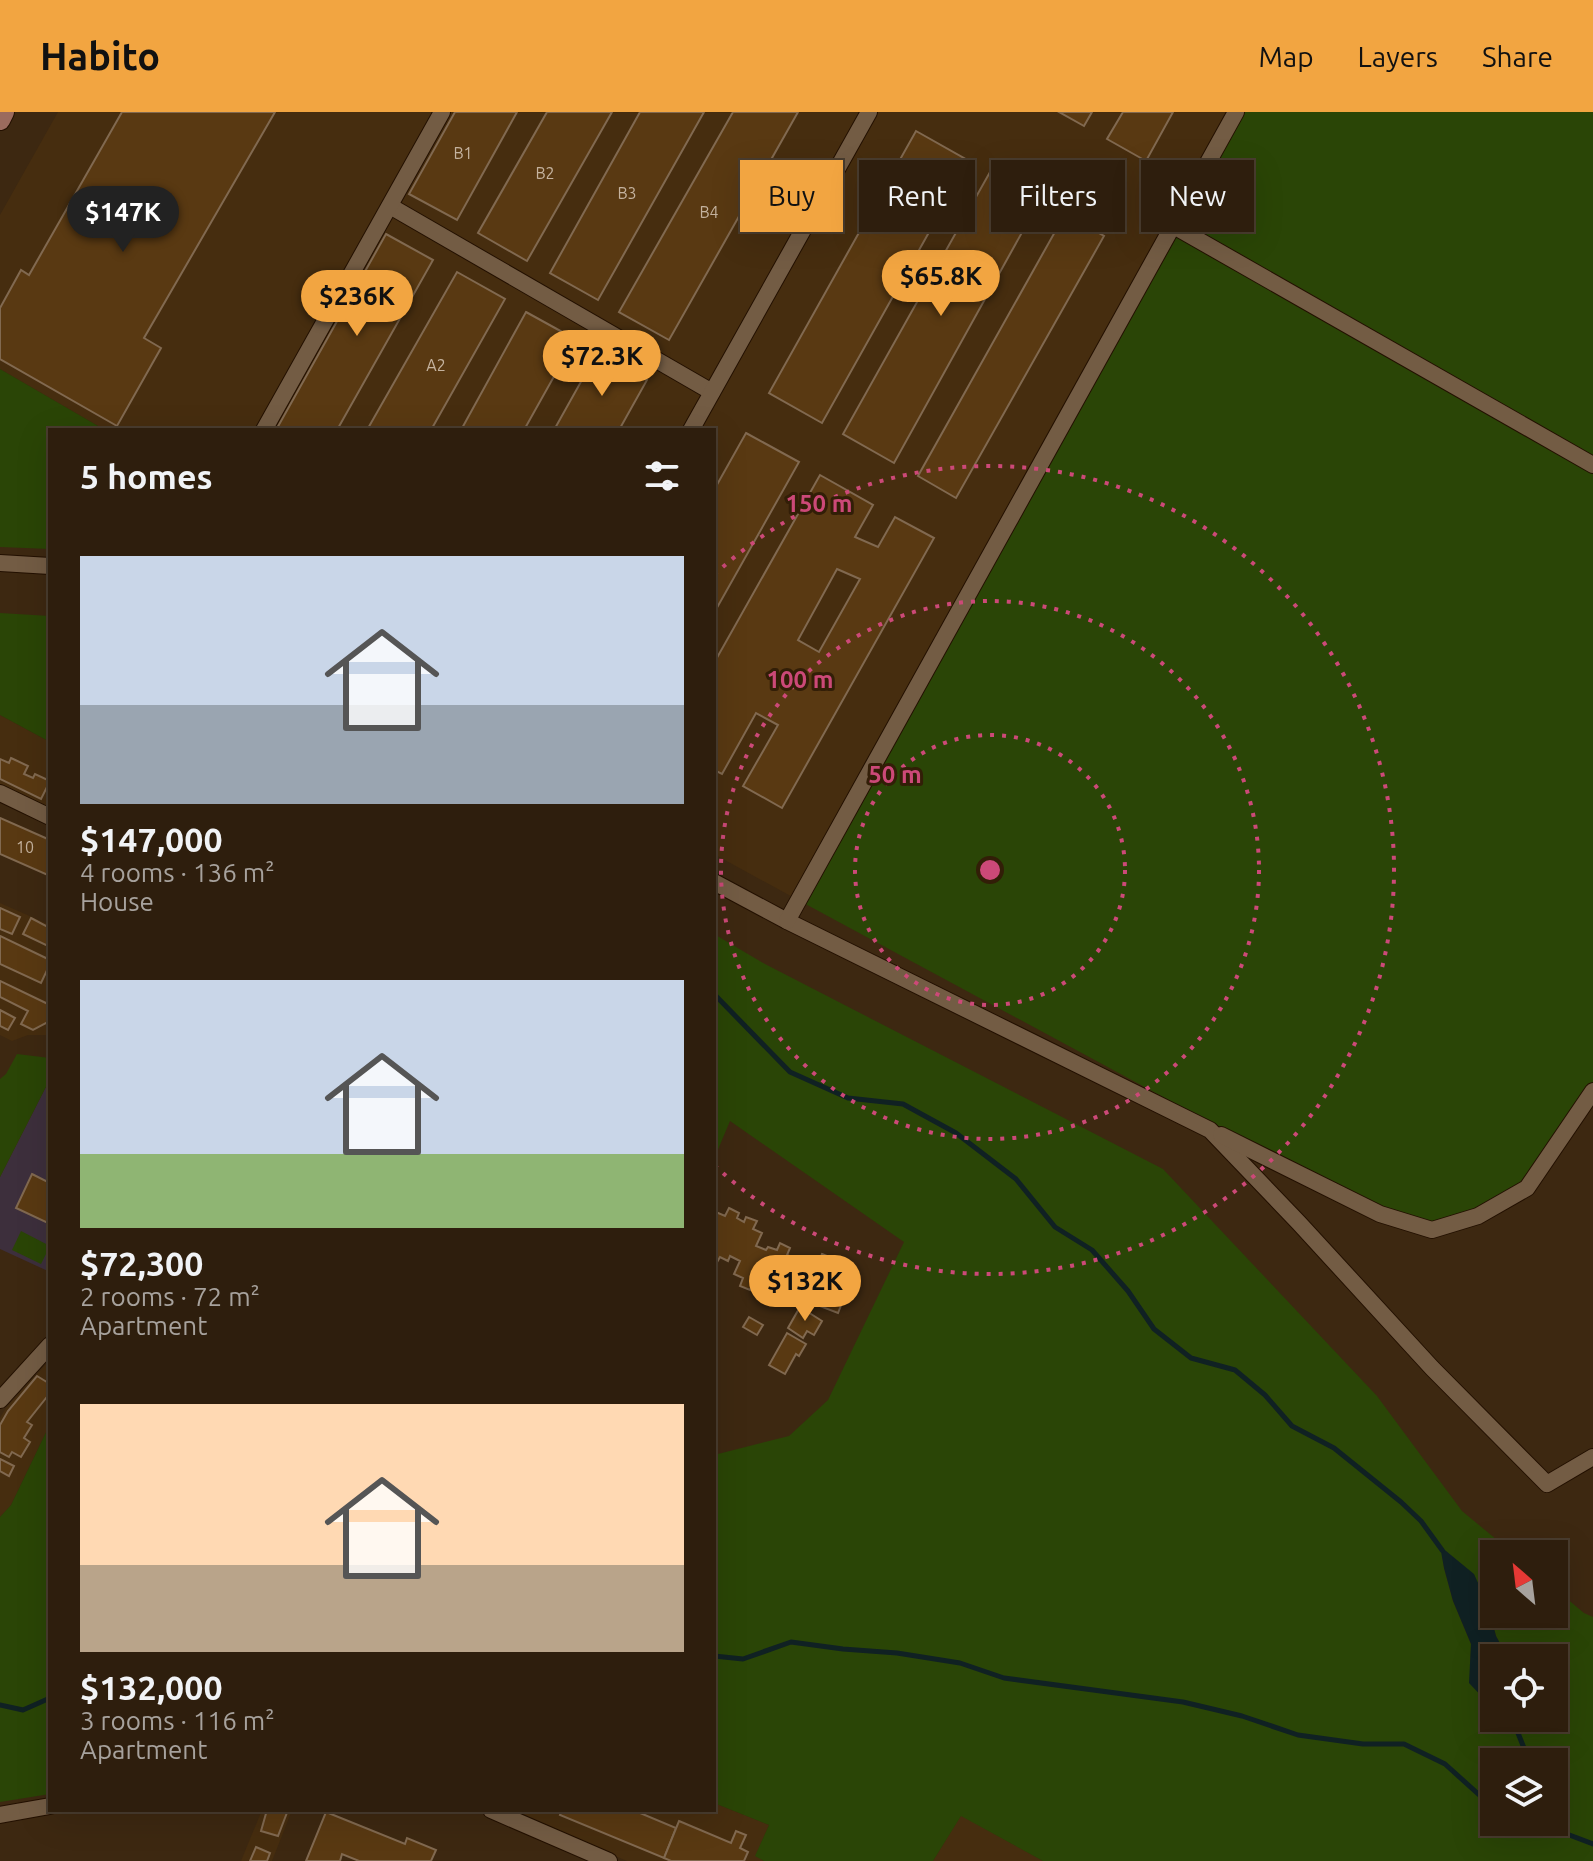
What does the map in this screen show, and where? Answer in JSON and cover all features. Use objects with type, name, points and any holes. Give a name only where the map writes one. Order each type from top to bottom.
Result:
[{"type":"main road","points":[[0,120],[4,112]]},
{"type":"street","points":[[265,428],[442,112]]},
{"type":"street","points":[[692,428],[869,112]]},
{"type":"street","points":[[1209,160],[1236,112]]},
{"type":"street","points":[[390,206],[712,392]]},
{"type":"street","points":[[787,921],[1168,232]]},
{"type":"street","points":[[1184,232],[1593,465]]},
{"type":"street","points":[[0,563],[48,566]]},
{"type":"street","points":[[0,793],[48,816]]},
{"type":"street","points":[[716,883],[1380,1214],[1432,1230],[1478,1216],[1527,1188],[1593,1091]]},
{"type":"street","points":[[1210,1130],[1432,1368],[1547,1484],[1593,1457]]},
{"type":"street","points":[[0,1400],[48,1347]]},
{"type":"street","points":[[0,1815],[48,1806]]},
{"type":"street","points":[[496,1812],[609,1861]]},
{"type":"shaded area","points":[[58,112],[1236,112],[1209,160],[1141,160],[1141,232],[1169,232],[798,900],[716,855],[716,428],[102,428],[0,369],[0,215]]},
{"type":"shaded area","points":[[0,715],[48,741],[48,807],[0,784]]},
{"type":"shaded area","points":[[0,903],[48,924],[48,1035],[28,1035],[12,1041],[0,1035]]},
{"type":"shaded area","points":[[48,1083],[48,1271],[0,1249],[0,1177]]},
{"type":"shaded area","points":[[48,1362],[48,1428],[11,1505],[0,1517],[0,1418]]},
{"type":"shaded area","points":[[1440,1546],[1474,1574],[1480,1587],[1480,1628],[1494,1628],[1500,1644],[1480,1644],[1480,1695],[1469,1683],[1471,1644],[1453,1601]]},
{"type":"shaded area","points":[[716,1804],[769,1825],[756,1855],[764,1861],[627,1861],[512,1812],[716,1812]]},
{"type":"shaded area","points":[[261,1812],[291,1812],[272,1861],[241,1861]]},
{"type":"shaded area","points":[[961,1815],[1043,1861],[933,1861]]},
{"type":"green space","points":[[1236,112],[1593,112],[1593,1091],[1527,1188],[1432,1230],[1380,1214],[798,900],[1169,232],[1254,232],[1254,160],[1209,160]]},
{"type":"green space","points":[[0,369],[102,428],[48,428],[48,549],[0,547]]},
{"type":"green space","points":[[0,613],[48,616],[48,741],[0,715]]},
{"type":"green space","points":[[716,935],[765,964],[1163,1169],[1377,1396],[1462,1511],[1497,1540],[1480,1540],[1480,1595],[1441,1547],[1453,1601],[1471,1644],[1470,1683],[1480,1694],[1480,1732],[1568,1732],[1568,1644],[1500,1644],[1494,1628],[1568,1628],[1568,1600],[1593,1617],[1593,1861],[1043,1861],[961,1816],[933,1861],[764,1861],[755,1856],[769,1825],[716,1804],[716,1454],[789,1436],[828,1400],[904,1242],[730,1121],[716,1154]]},
{"type":"green space","points":[[17,1054],[48,1058],[48,1083],[0,1177],[0,1079]]},
{"type":"green space","points":[[21,1231],[48,1245],[41,1264],[12,1250]]},
{"type":"green space","points":[[48,1428],[48,1794],[0,1802],[0,1517],[11,1505]]},
{"type":"building","points":[[122,112],[275,112],[144,338],[161,348],[117,426],[0,359],[0,308],[21,270],[29,275]]},
{"type":"building","points":[[455,112],[517,112],[457,220],[409,194]]},
{"type":"building","points":[[547,112],[612,112],[527,261],[478,233]]},
{"type":"building","points":[[640,112],[704,112],[598,300],[550,273]]},
{"type":"building","points":[[733,112],[798,112],[771,160],[740,160],[740,215],[669,340],[619,312]]},
{"type":"building","points":[[1059,112],[1092,112],[1084,126]]},
{"type":"building","points":[[1123,112],[1173,112],[1147,160],[1107,139]]},
{"type":"building","points":[[916,131],[967,160],[900,160]]},
{"type":"building","points":[[991,173],[991,232],[1022,232],[894,463],[843,434],[956,232],[975,232],[975,199]]},
{"type":"building","points":[[859,232],[929,232],[822,423],[769,393]]},
{"type":"building","points":[[1055,232],[1097,232],[1104,236],[956,498],[918,476]]},
{"type":"building","points":[[386,234],[433,260],[338,428],[277,428]]},
{"type":"building","points":[[457,272],[505,299],[432,428],[368,428]]},
{"type":"building","points":[[526,312],[575,339],[525,428],[462,428]]},
{"type":"building","points":[[597,353],[647,380],[620,428],[555,428]]},
{"type":"building","points":[[746,433],[799,462],[716,609],[716,486]]},
{"type":"building","points":[[820,475],[873,505],[855,537],[878,547],[895,517],[934,538],[782,808],[743,786],[778,725],[756,713],[722,774],[716,771],[716,659]],"holes":[[[837,569],[860,579],[819,652],[798,640]]]},
{"type":"building","points":[[11,758],[28,766],[24,774],[33,778],[35,774],[48,780],[41,799],[0,779],[0,759],[9,763]]},
{"type":"building","points":[[0,818],[48,839],[48,875],[0,854]]},
{"type":"building","points":[[0,908],[20,917],[12,934],[0,929]]},
{"type":"building","points":[[31,918],[48,927],[48,946],[23,934]]},
{"type":"building","points":[[0,936],[48,959],[48,968],[41,983],[0,964]]},
{"type":"building","points":[[0,981],[48,1004],[48,1022],[33,1030],[21,1024],[28,1011],[0,997]]},
{"type":"building","points":[[0,1010],[15,1018],[8,1030],[0,1026]]},
{"type":"building","points":[[32,1174],[48,1182],[48,1223],[16,1208]]},
{"type":"building","points":[[729,1208],[739,1213],[737,1218],[744,1222],[746,1217],[757,1221],[753,1229],[762,1233],[756,1246],[777,1250],[780,1243],[790,1248],[787,1255],[796,1259],[783,1279],[786,1281],[779,1295],[771,1291],[768,1298],[758,1293],[760,1289],[752,1285],[750,1290],[740,1286],[743,1278],[734,1274],[740,1261],[730,1256],[728,1261],[720,1257],[716,1264],[716,1212],[725,1216]]},
{"type":"building","points":[[822,1254],[856,1268],[838,1313],[804,1300]]},
{"type":"building","points":[[800,1307],[822,1321],[814,1335],[807,1331],[803,1338],[788,1328]]},
{"type":"building","points":[[749,1317],[763,1325],[757,1335],[743,1327]]},
{"type":"building","points":[[787,1333],[806,1344],[799,1356],[796,1354],[785,1374],[769,1365]]},
{"type":"building","points":[[37,1376],[48,1383],[48,1396],[27,1422],[32,1425],[24,1438],[30,1442],[21,1457],[12,1452],[9,1457],[0,1452],[0,1425]]},
{"type":"building","points":[[0,1459],[14,1466],[9,1476],[0,1471]]},
{"type":"building","points":[[266,1812],[287,1812],[278,1836],[261,1831]]},
{"type":"building","points":[[326,1812],[405,1844],[407,1838],[436,1850],[431,1861],[359,1861],[342,1854],[340,1861],[306,1861]]},
{"type":"building","points":[[561,1812],[638,1812],[676,1828],[664,1858],[560,1815]]},
{"type":"building","points":[[679,1821],[731,1843],[736,1831],[746,1835],[740,1848],[748,1852],[744,1861],[671,1861],[664,1858]]},
{"type":"building","points":[[256,1847],[270,1853],[267,1861],[250,1861]]},
{"type":"waterway","points":[[716,996],[790,1072],[848,1098],[903,1104],[956,1133],[1016,1179],[1055,1227],[1092,1250],[1128,1291],[1154,1329],[1191,1358],[1235,1370],[1265,1395],[1292,1426],[1334,1448],[1401,1502],[1421,1521],[1442,1550]]},
{"type":"waterway","points":[[716,1656],[743,1659],[791,1642],[897,1653],[960,1663],[1004,1678],[1183,1702],[1242,1716],[1298,1735],[1363,1744],[1404,1744],[1445,1764],[1480,1796]]},
{"type":"waterway","points":[[0,1705],[23,1710],[48,1699]]},
{"type":"waterway","points":[[1518,1732],[1524,1748]]},
{"type":"waterway","points":[[1568,1835],[1593,1844]]}]
